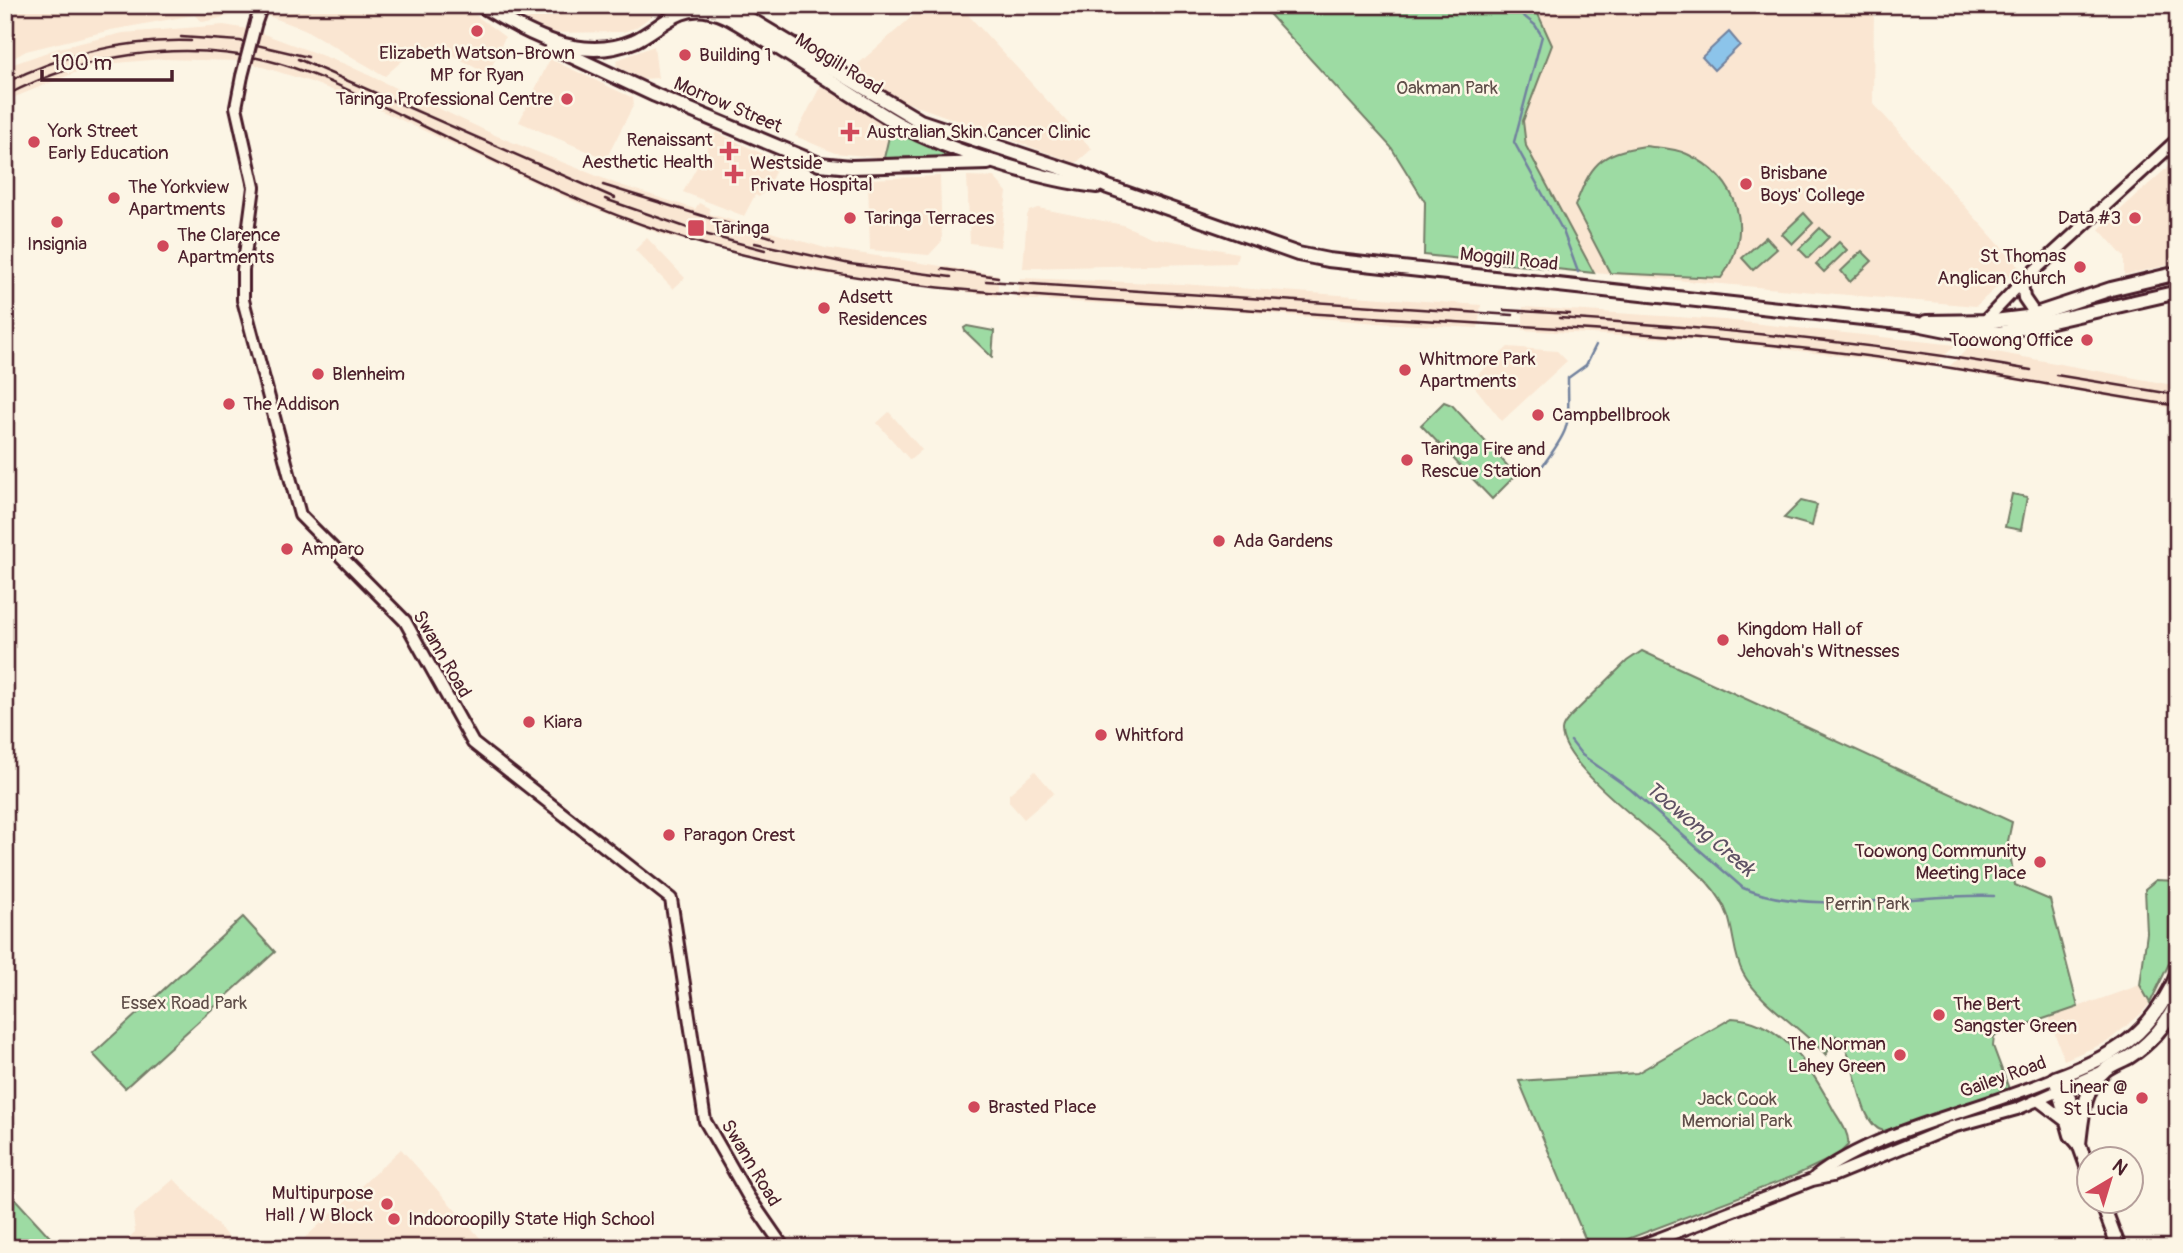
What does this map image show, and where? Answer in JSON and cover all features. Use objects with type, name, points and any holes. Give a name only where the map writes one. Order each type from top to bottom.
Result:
[{"type":"main road","name":"Swann Road","points":[[262,5],[236,107],[254,187],[243,270],[243,300],[298,511],[405,621],[473,743],[671,899],[705,1121],[748,1196],[784,1248]]},
{"type":"main road","name":"Moggill Road","points":[[481,5],[531,35],[567,45],[610,48],[643,36],[670,17],[697,9],[724,16],[897,123],[1006,165],[1078,184],[1108,187]]},
{"type":"main road","points":[[670,17],[680,5]]},
{"type":"main road","name":"Moggill Road","points":[[726,5],[920,121],[1080,174],[1108,187],[1319,259],[1917,324],[1974,333],[2006,332],[2178,292]]},
{"type":"main road","name":"Morrow Street","points":[[531,35],[655,95],[811,161],[842,166],[966,161],[1006,165]]},
{"type":"main road","points":[[1974,333],[2022,282],[2178,139]]},
{"type":"main road","name":"Moggill Road","points":[[1917,324],[1944,320],[1984,321],[2035,314],[2111,289],[2178,274]]},
{"type":"main road","points":[[2022,282],[2024,298],[2035,314]]},
{"type":"main road","name":"Gailey Road","points":[[1635,1248],[1812,1180],[1832,1176],[1952,1127],[2038,1100],[2135,1038],[2164,1003],[2178,973]]},
{"type":"main road","name":"Gailey Road","points":[[1812,1180],[1828,1167],[1866,1149],[2104,1070],[2150,1041],[2162,1028],[2178,1000]]},
{"type":"main road","points":[[2079,1144],[2071,1135],[2073,1124],[2104,1070]]},
{"type":"main road","points":[[2061,1083],[2073,1124]]},
{"type":"main road","points":[[2038,1100],[2073,1124]]},
{"type":"main road","points":[[2106,1214],[2119,1248]]},
{"type":"shaded area","points":[[27,5],[242,5],[241,13],[203,22],[194,15],[111,30],[26,51],[5,63],[5,11]]},
{"type":"shaded area","points":[[272,5],[462,5],[505,37],[488,75],[444,50],[438,57],[420,45],[385,76],[304,29],[268,16]]},
{"type":"shaded area","points":[[503,5],[667,5],[635,28],[623,32],[547,33]]},
{"type":"shaded area","points":[[925,5],[959,5],[1092,149],[1076,163],[897,99],[858,75],[857,65]]},
{"type":"shaded area","name":"Brisbane Boys' College","points":[[1534,5],[1874,5],[1873,103],[2019,267],[1976,306],[1594,273],[1526,146],[1523,121],[1552,45]]},
{"type":"shaded area","points":[[224,25],[248,29],[240,61],[162,59],[94,65],[5,101],[5,67],[59,48],[123,33]]},
{"type":"shaded area","points":[[261,33],[345,64],[497,136],[617,184],[695,209],[699,203],[709,208],[710,214],[825,248],[999,275],[997,296],[816,273],[666,236],[571,200],[363,102],[253,64]]},
{"type":"shaded area","points":[[654,46],[658,78],[642,79],[616,66],[617,60]]},
{"type":"shaded area","points":[[550,59],[633,98],[634,104],[606,159],[519,122]]},
{"type":"shaded area","points":[[822,83],[891,128],[884,158],[835,153],[795,136]]},
{"type":"shaded area","name":"Westside Private Hospital","points":[[716,132],[780,162],[766,190],[759,197],[755,195],[744,216],[683,192]]},
{"type":"shaded area","points":[[2178,158],[2178,263],[2124,275],[2124,257],[2099,229]]},
{"type":"shaded area","points":[[940,176],[942,241],[929,255],[870,250],[868,179]]},
{"type":"shaded area","points":[[967,176],[994,177],[1007,192],[1000,247],[970,243]]},
{"type":"shaded area","points":[[1038,208],[1123,225],[1151,237],[1238,253],[1236,263],[1023,268],[1027,216],[1029,211]]},
{"type":"shaded area","points":[[647,238],[685,278],[673,289],[635,250]]},
{"type":"shaded area","points":[[1020,278],[1182,284],[1481,305],[1478,328],[1378,323],[1239,311],[1018,299]]},
{"type":"shaded area","points":[[1523,307],[1724,320],[1956,345],[1932,367],[1725,342],[1523,330]]},
{"type":"shaded area","points":[[1508,347],[1557,351],[1567,361],[1502,421],[1474,386],[1477,375]]},
{"type":"shaded area","points":[[1969,347],[2178,386],[2178,409],[1947,369]]},
{"type":"shaded area","points":[[889,412],[922,450],[910,460],[877,423]]},
{"type":"shaded area","points":[[1035,771],[1054,793],[1024,819],[1009,802],[1009,794]]},
{"type":"shaded area","points":[[2140,985],[2150,1003],[2141,1014],[2107,1042],[2064,1060],[2049,1017]]},
{"type":"shaded area","name":"Indooroopilly State High School","points":[[401,1149],[489,1248],[294,1248]]},
{"type":"shaded area","points":[[174,1179],[238,1248],[118,1248],[135,1232],[133,1214]]},
{"type":"green space","name":"Oakman Park","points":[[1283,5],[1534,5],[1552,45],[1523,121],[1526,146],[1594,273],[1424,255],[1425,202],[1391,147],[1270,15]]},
{"type":"green space","points":[[891,128],[966,154],[884,158]]},
{"type":"green space","points":[[1645,146],[1672,149],[1687,154],[1705,164],[1730,192],[1737,208],[1739,225],[1737,243],[1721,278],[1610,273],[1575,206],[1586,180],[1598,163],[1616,153]]},
{"type":"green space","points":[[1804,213],[1813,223],[1792,244],[1782,234]]},
{"type":"green space","points":[[1820,228],[1829,237],[1808,258],[1799,249]]},
{"type":"green space","points":[[1766,237],[1777,249],[1753,270],[1742,258]]},
{"type":"green space","points":[[1839,242],[1847,250],[1824,272],[1816,264]]},
{"type":"green space","points":[[1862,251],[1872,261],[1850,282],[1841,271]]},
{"type":"green space","points":[[967,326],[994,331],[992,357],[965,331]]},
{"type":"green space","points":[[1444,402],[1452,405],[1516,475],[1492,499],[1421,425]]},
{"type":"green space","points":[[2012,494],[2027,497],[2021,530],[2005,527]]},
{"type":"green space","points":[[1801,501],[1817,505],[1812,526],[1784,518]]},
{"type":"green space","name":"Perrin Park","points":[[1642,651],[2012,822],[2008,841],[2015,885],[2050,900],[2078,1007],[1994,1036],[1993,1046],[2009,1089],[1884,1131],[1869,1119],[1850,1059],[1836,1036],[1826,1055],[1750,984],[1740,967],[1728,916],[1718,895],[1693,868],[1605,792],[1565,744],[1562,731],[1570,717],[1627,661]]},
{"type":"green space","points":[[2156,880],[2178,881],[2178,945],[2150,1003],[2140,985],[2147,933],[2145,889]]},
{"type":"green space","name":"Essex Road Park","points":[[243,917],[275,952],[125,1088],[93,1054]]},
{"type":"green space","name":"Jack Cook Memorial Park","points":[[1732,1018],[1750,1021],[1766,1028],[1794,1050],[1842,1123],[1848,1136],[1848,1145],[1838,1155],[1794,1176],[1604,1248],[1589,1248],[1519,1081],[1637,1073]]},
{"type":"green space","points":[[5,1188],[60,1248],[5,1248]]},
{"type":"water","points":[[1729,32],[1740,45],[1714,70],[1702,57]]},
{"type":"waterway","name":"Toowong Creek","points":[[1510,5],[1535,25],[1542,36],[1514,142],[1563,231],[1578,272]]},
{"type":"waterway","name":"Toowong Creek","points":[[1543,465],[1560,441],[1567,424],[1568,378],[1586,365],[1596,345]]},
{"type":"waterway","name":"Toowong Creek","points":[[1571,741],[1582,755],[1630,789],[1743,888],[1771,897],[1801,901],[1866,902],[1994,896]]},
{"type":"railway","points":[[181,37],[240,41],[308,57]]},
{"type":"railway","points":[[5,83],[72,56],[96,50],[143,43],[191,41]]},
{"type":"railway","points":[[5,96],[67,70],[132,55],[199,51],[233,54],[285,65],[322,78],[537,181],[634,222],[723,250],[838,274],[1014,294],[1623,332],[1774,345],[1956,369],[2178,406]]},
{"type":"railway","points":[[298,59],[615,198]]},
{"type":"railway","points":[[603,185],[774,238]]},
{"type":"railway","points":[[605,199],[708,235],[765,250]]},
{"type":"railway","points":[[755,243],[850,264],[951,277]]},
{"type":"railway","points":[[942,269],[998,277]]},
{"type":"railway","points":[[986,281],[1513,315]]},
{"type":"railway","points":[[1504,310],[1570,314]]},
{"type":"railway","points":[[1559,318],[1796,338],[2031,370]]},
{"type":"railway","points":[[2056,375],[2178,395]]},
{"type":"place","name":"Elizabeth Watson-Brown MP for Ryan","points":[[477,31]]},
{"type":"place","name":"Building 1","points":[[685,55]]},
{"type":"place","name":"Taringa Professional Centre","points":[[567,99]]},
{"type":"place","name":"Australian Skin Cancer Clinic","points":[[850,132]]},
{"type":"place","name":"York Street Early Education","points":[[34,142]]},
{"type":"place","name":"Renaissant Aesthetic Health","points":[[729,151]]},
{"type":"place","name":"Westside Private Hospital","points":[[734,174]]},
{"type":"place","name":"Brisbane Boys' College","points":[[1746,184]]},
{"type":"place","name":"The Yorkview Apartments","points":[[114,198]]},
{"type":"place","name":"Taringa Terraces","points":[[850,218]]},
{"type":"place","name":"Data #3","points":[[2135,218]]},
{"type":"place","name":"Insignia","points":[[57,222]]},
{"type":"place","name":"Taringa","points":[[696,228]]},
{"type":"place","name":"The Clarence Apartments","points":[[163,246]]},
{"type":"place","name":"St Thomas Anglican Church","points":[[2080,267]]},
{"type":"place","name":"Adsett Residences","points":[[824,308]]},
{"type":"place","name":"Toowong Office","points":[[2087,340]]},
{"type":"place","name":"Whitmore Park Apartments","points":[[1405,370]]},
{"type":"place","name":"Blenheim","points":[[318,374]]},
{"type":"place","name":"The Addison","points":[[229,404]]},
{"type":"place","name":"Campbellbrook","points":[[1538,415]]},
{"type":"place","name":"Taringa Fire and Rescue Station","points":[[1407,460]]},
{"type":"place","name":"Ada Gardens","points":[[1219,541]]},
{"type":"place","name":"Amparo","points":[[287,549]]},
{"type":"place","name":"Kingdom Hall of Jehovah's Witnesses","points":[[1723,640]]},
{"type":"place","name":"Kiara","points":[[529,722]]},
{"type":"place","name":"Whitford","points":[[1101,735]]},
{"type":"place","name":"Paragon Crest","points":[[669,835]]},
{"type":"place","name":"Toowong Community Meeting Place","points":[[2040,862]]},
{"type":"place","name":"The Bert Sangster Green","points":[[1939,1015]]},
{"type":"place","name":"The Norman Lahey Green","points":[[1900,1055]]},
{"type":"place","name":"Linear @ St Lucia","points":[[2142,1098]]},
{"type":"place","name":"Brasted Place","points":[[974,1107]]},
{"type":"place","name":"Multipurpose Hall / W Block","points":[[387,1204]]},
{"type":"place","name":"Indooroopilly State High School","points":[[394,1219]]}]
